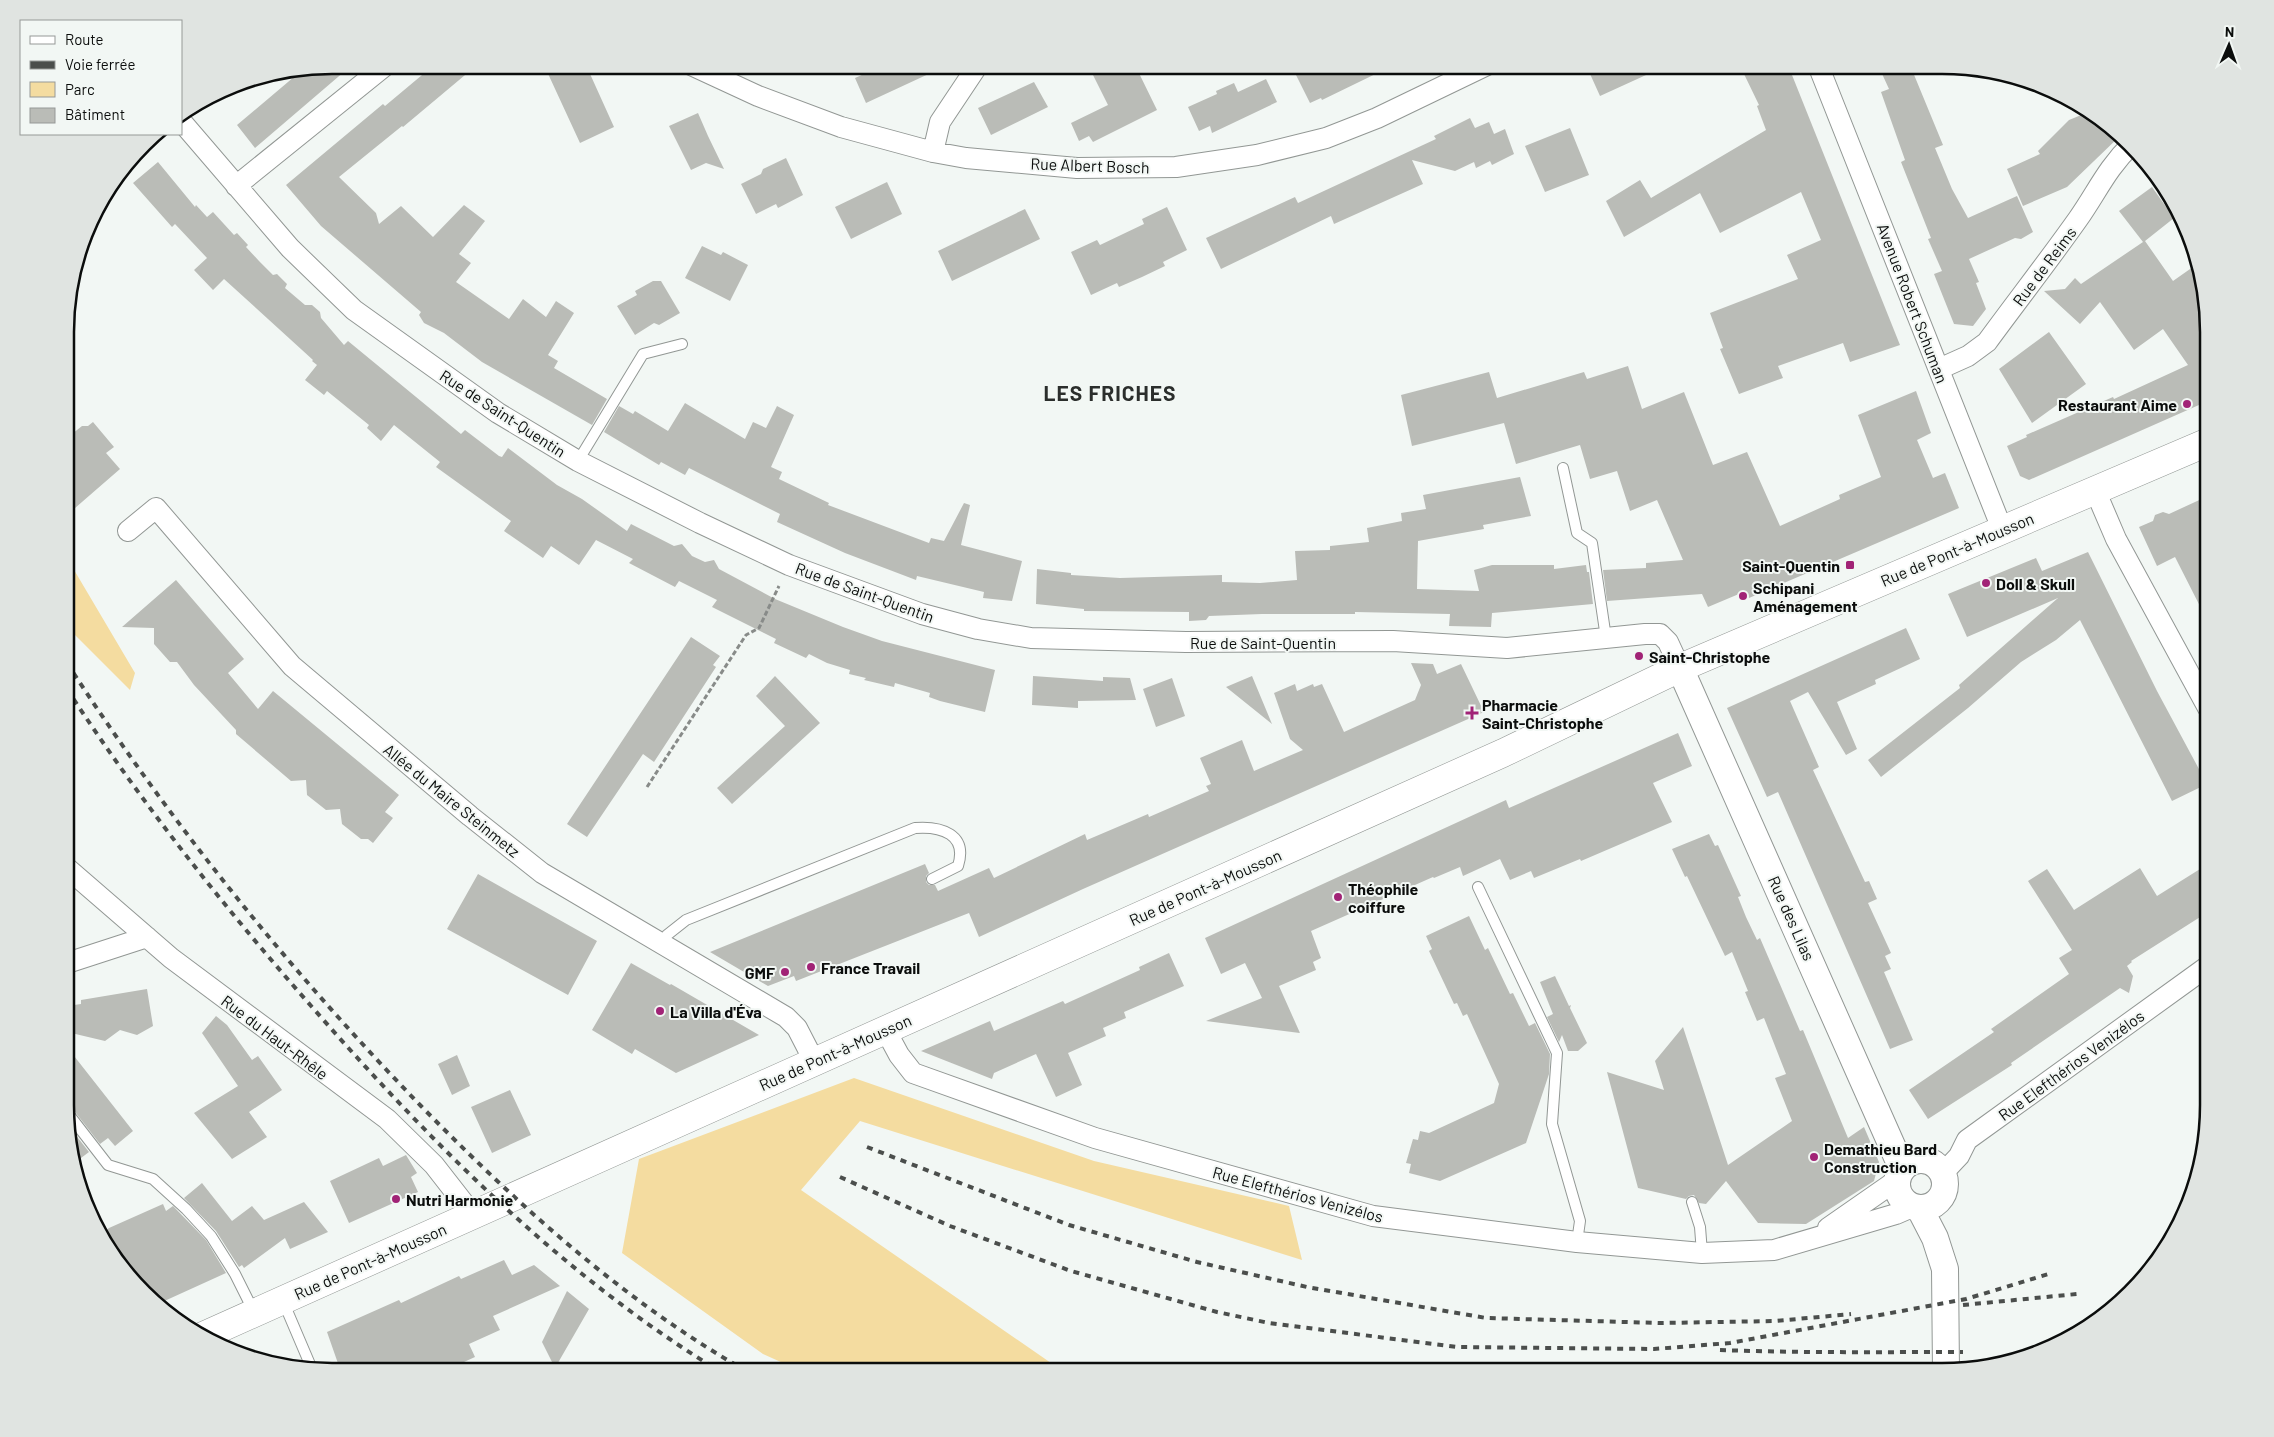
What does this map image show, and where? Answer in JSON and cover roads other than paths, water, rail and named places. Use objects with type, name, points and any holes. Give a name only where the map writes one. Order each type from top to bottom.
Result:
[{"type":"main road","name":"Rue de Pont-à-Mousson","points":[[210,1333],[1504,753],[1680,668],[2200,445]]},
{"type":"street","points":[[236,186],[375,74]]},
{"type":"street","name":"Rue Albert Bosch","points":[[710,74],[758,96],[841,127],[933,152],[966,158],[1077,168],[1176,167],[1239,158],[1326,138],[1377,118],[1468,74]]},
{"type":"street","points":[[933,152],[940,122],[972,74]]},
{"type":"street","name":"Avenue Robert Schuman","points":[[1824,74],[2002,529]]},
{"type":"street","name":"Rue de Saint-Quentin","points":[[182,122],[290,248],[354,310],[498,413],[578,461],[636,492],[789,565],[922,614],[978,629],[1030,638],[1186,642],[1393,641],[1507,648],[1660,634],[1668,642],[1680,668]]},
{"type":"street","name":"Rue de Reims","points":[[1939,369],[1968,356],[1987,342],[2080,217],[2101,180],[2126,150]]},
{"type":"street","points":[[2095,490],[2116,539],[2200,693]]},
{"type":"street","name":"Allée du Maire Steinmetz","points":[[128,531],[156,508],[292,666],[470,816],[542,873],[662,942],[786,1017],[797,1028],[814,1061]]},
{"type":"street","name":"Rue des Lilas","points":[[1680,668],[1897,1157],[1901,1173]]},
{"type":"street","name":"Rue du Haut-Rhêle","points":[[74,874],[171,958],[387,1119],[434,1165],[473,1215]]},
{"type":"street","points":[[74,961],[147,937]]},
{"type":"street","name":"Rue Elefthérios Venizélos","points":[[1943,1174],[1959,1156],[1967,1140],[2200,972]]},
{"type":"street","name":"Rue Elefthérios Venizélos","points":[[885,1029],[899,1054],[913,1073],[1094,1138],[1373,1216],[1577,1242],[1702,1253],[1774,1250],[1807,1242],[1924,1205]]},
{"type":"street","points":[[1924,1205],[1946,1186],[1939,1167],[1926,1160],[1911,1162],[1901,1173],[1900,1196],[1924,1205],[1949,1230],[1952,1252],[1945,1269],[1946,1363]]},
{"type":"street","name":"Rue Elefthérios Venizélos","points":[[1807,1242],[1901,1173]]},
{"type":"lane","points":[[578,461],[643,354],[682,344]]},
{"type":"lane","points":[[1563,468],[1577,533],[1592,543],[1606,638]]},
{"type":"lane","points":[[662,942],[667,935],[686,920],[915,828],[933,827],[950,834],[958,843],[962,853],[958,866],[932,879]]},
{"type":"lane","points":[[1478,887],[1557,1053],[1552,1124],[1580,1221],[1577,1242]]},
{"type":"lane","points":[[74,1121],[108,1165],[153,1179],[186,1209],[211,1236],[244,1292],[254,1313]]},
{"type":"lane","points":[[1692,1202],[1700,1227],[1702,1253]]},
{"type":"lane","points":[[283,1300],[309,1362]]},
{"type":"railway","points":[[74,674],[147,780],[233,893],[324,1002],[421,1106],[496,1180],[576,1251],[659,1315],[733,1363]]},
{"type":"railway","points":[[74,700],[153,812],[215,892],[312,1007],[404,1108],[453,1158],[554,1251],[663,1335],[707,1363]]},
{"type":"railway","points":[[867,1147],[1069,1225],[1197,1262],[1307,1287],[1486,1318],[1661,1323],[1776,1321],[1851,1314]]},
{"type":"railway","points":[[840,1177],[950,1226],[1071,1271],[1217,1312],[1269,1323],[1457,1347],[1654,1349],[1730,1343],[1966,1299],[2052,1273]]},
{"type":"railway","points":[[1963,1305],[2077,1294]]},
{"type":"railway","points":[[1720,1350],[1963,1352]]},
{"type":"place","name":"Restaurant Aime","points":[[2187,404]]},
{"type":"place","name":"Saint-Quentin","points":[[1850,565]]},
{"type":"place","name":"Doll & Skull","points":[[1986,583]]},
{"type":"place","name":"Schipani Aménagement","points":[[1743,596]]},
{"type":"place","name":"Saint-Christophe","points":[[1639,656]]},
{"type":"place","name":"Pharmacie Saint-Christophe","points":[[1472,713]]},
{"type":"place","name":"Théophile coiffure","points":[[1338,897]]},
{"type":"place","name":"France Travail","points":[[811,967]]},
{"type":"place","name":"GMF","points":[[785,972]]},
{"type":"place","name":"La Villa d'Éva","points":[[660,1011]]},
{"type":"place","name":"Demathieu Bard Construction","points":[[1814,1157]]},
{"type":"place","name":"Nutri Harmonie","points":[[396,1199]]},
{"type":"district","name":"LES FRICHES","points":[[1110,392]]}]
